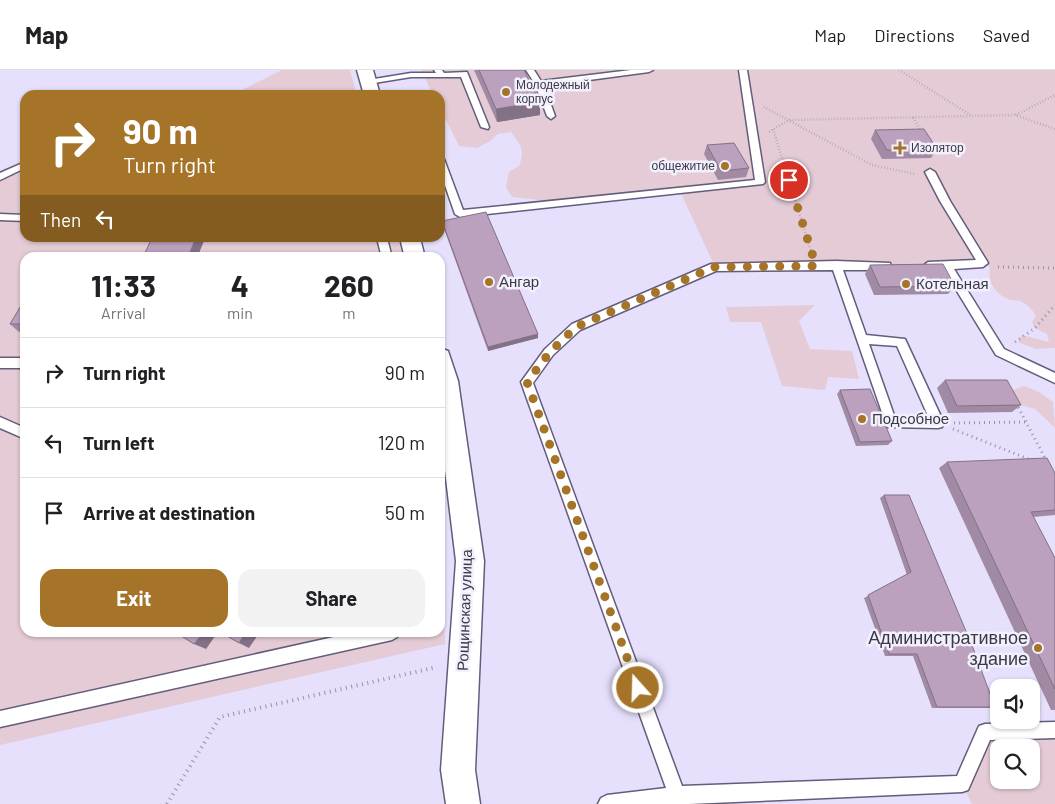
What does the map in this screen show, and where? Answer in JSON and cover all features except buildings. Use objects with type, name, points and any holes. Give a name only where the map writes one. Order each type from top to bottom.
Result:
[{"type":"street","name":"Рощинская улица","points":[[445,377],[470,560],[458,770],[463,804]]},
{"type":"lane","points":[[530,70],[539,84],[551,116]]},
{"type":"lane","points":[[539,84],[649,70]]},
{"type":"lane","points":[[445,173],[460,214],[760,182],[742,70]]},
{"type":"lane","points":[[368,82],[411,75],[464,74],[484,127]]},
{"type":"lane","points":[[0,176],[20,167]]},
{"type":"lane","points":[[918,266],[983,263],[945,201],[930,172]]},
{"type":"lane","points":[[0,217],[20,218]]},
{"type":"lane","points":[[836,265],[891,423],[938,423],[901,342],[862,339]]},
{"type":"lane","points":[[678,800],[527,382],[550,352],[576,327],[714,267],[899,266]]},
{"type":"lane","points":[[947,266],[1000,352],[1055,378]]},
{"type":"lane","points":[[0,363],[20,363]]},
{"type":"lane","points":[[0,422],[20,432]]},
{"type":"lane","points":[[0,719],[369,637]]},
{"type":"lane","points":[[607,804],[962,784],[985,732],[1055,730]]},
{"type":"path","points":[[899,70],[972,116]]},
{"type":"path","points":[[1015,115],[1055,94]]},
{"type":"path","points":[[747,98],[872,165],[912,174],[930,172]]},
{"type":"path","points":[[753,141],[789,120],[1015,115],[1055,129]]},
{"type":"path","points":[[913,118],[922,133]]},
{"type":"path","points":[[773,129],[816,266]]},
{"type":"path","points":[[983,263],[990,267],[1055,268]]},
{"type":"path","points":[[1000,352],[1035,328],[1055,305]]},
{"type":"path","points":[[1014,398],[1050,468],[1041,465]]},
{"type":"path","points":[[938,423],[1026,422]]},
{"type":"path","points":[[938,423],[1033,461]]},
{"type":"path","points":[[167,804],[220,717],[464,662]]},
{"type":"shaded area","points":[[282,70],[350,70],[356,90],[242,90]]},
{"type":"shaded area","points":[[421,70],[1055,70],[1055,348],[1036,349],[1018,342],[1022,335],[1049,342],[1047,334],[1035,328],[1032,322],[1036,316],[1030,308],[1021,301],[1011,300],[997,292],[991,283],[990,267],[983,263],[947,266],[715,267],[680,191],[568,203],[512,197],[506,187],[509,172],[519,166],[522,152],[520,144],[511,132],[498,134],[489,142],[477,148],[459,146],[445,118],[445,90],[431,90]]},
{"type":"shaded area","points":[[20,161],[20,242],[400,242],[403,252],[20,252],[20,637],[445,637],[445,644],[0,745],[0,171]]},
{"type":"shaded area","points":[[815,305],[799,321],[810,349],[852,351],[859,379],[828,377],[825,390],[782,386],[761,322],[730,322],[726,307]]},
{"type":"shaded area","points":[[1024,386],[1039,392],[1053,402],[1055,428],[1035,409],[1017,404],[1010,391]]},
{"type":"shaded area","points":[[1055,730],[1055,804],[972,804],[962,784],[985,732]]},
{"type":"place","name":"Молодежный корпус","points":[[506,92]]},
{"type":"place","name":"Изолятор","points":[[900,148]]},
{"type":"place","name":"общежитие","points":[[725,166]]},
{"type":"place","name":"Ангар","points":[[489,282]]},
{"type":"place","name":"Котельная","points":[[906,284]]},
{"type":"place","name":"Подсобное","points":[[862,419]]},
{"type":"place","name":"Административное здание","points":[[1038,648]]},
{"type":"route","points":[[638,688],[527,382],[550,352],[576,327],[714,267],[816,266],[789,180]]}]
